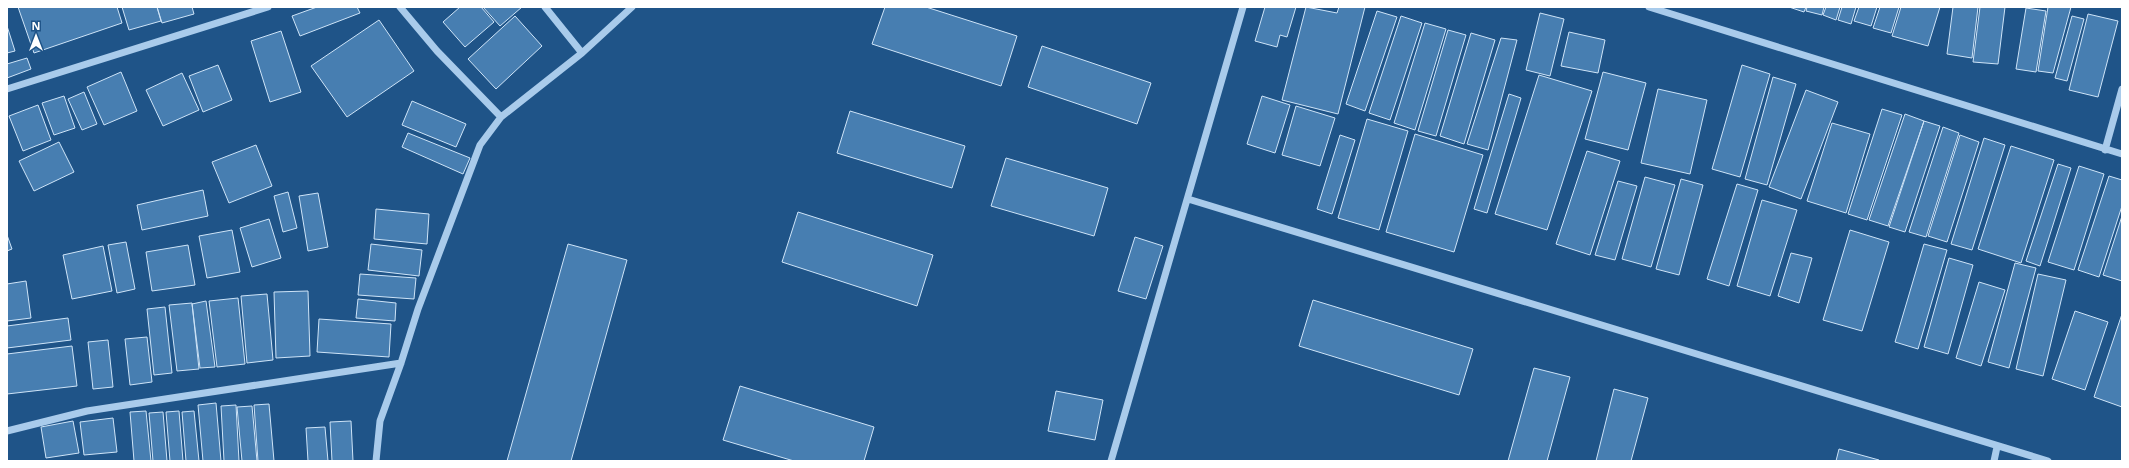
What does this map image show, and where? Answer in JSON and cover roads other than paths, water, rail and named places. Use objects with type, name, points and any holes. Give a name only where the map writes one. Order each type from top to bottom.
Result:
[{"type":"street","points":[[7,89],[268,7]]},
{"type":"street","points":[[400,7],[438,51],[501,117]]},
{"type":"street","points":[[545,7],[582,53]]},
{"type":"street","points":[[376,461],[380,421],[401,364],[418,309],[480,145],[501,117],[582,53],[632,7]]},
{"type":"street","points":[[1111,461],[1243,7]]},
{"type":"street","points":[[1649,7],[2105,150],[2122,154]]},
{"type":"street","points":[[2105,150],[2122,89]]},
{"type":"street","points":[[1188,200],[1997,447],[2048,461]]},
{"type":"street","points":[[7,431],[87,411],[401,364]]},
{"type":"street","points":[[1994,461],[1997,447]]}]
